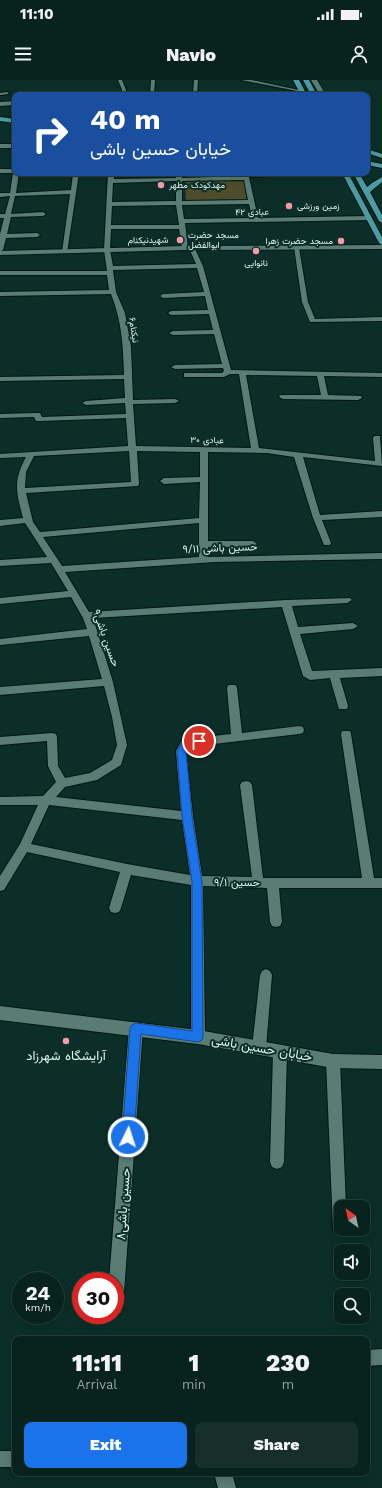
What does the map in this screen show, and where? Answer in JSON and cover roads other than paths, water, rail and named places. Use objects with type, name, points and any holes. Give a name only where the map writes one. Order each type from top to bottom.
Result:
[{"type":"main road","points":[[296,80],[302,92]]},
{"type":"main road","points":[[306,80],[312,92]]},
{"type":"main road","points":[[0,119],[12,120]]},
{"type":"main road","points":[[0,124],[12,125]]},
{"type":"main road","points":[[370,152],[382,158]]},
{"type":"main road","points":[[370,157],[382,158]]},
{"type":"main road","points":[[370,164],[382,166]]},
{"type":"main road","points":[[347,176],[382,244]]},
{"type":"main road","points":[[358,176],[382,221]]},
{"type":"main road","points":[[366,192],[382,179]]},
{"type":"street","points":[[120,80],[124,92]]},
{"type":"street","points":[[152,92],[153,80]]},
{"type":"street","points":[[195,92],[196,80]]},
{"type":"street","points":[[243,80],[298,92]]},
{"type":"street","points":[[314,80],[321,92]]},
{"type":"street","points":[[0,94],[7,93]]},
{"type":"street","points":[[0,104],[12,103]]},
{"type":"street","points":[[0,146],[12,146]]},
{"type":"street","points":[[0,171],[12,172]]},
{"type":"street","points":[[0,251],[3,216],[13,194],[15,176]]},
{"type":"street","points":[[65,252],[76,176]]},
{"type":"street","name":"نیکنام۶","points":[[21,491],[135,484],[129,416],[127,347],[122,313],[113,292],[107,250],[111,176]]},
{"type":"street","points":[[179,176],[182,224],[188,248],[200,266],[227,369],[224,375],[187,375]]},
{"type":"street","points":[[110,181],[179,180],[246,176],[256,221]]},
{"type":"street","points":[[0,195],[74,192]]},
{"type":"street","points":[[109,204],[251,202]]},
{"type":"street","points":[[3,216],[43,214]]},
{"type":"street","name":"عبادی ۴۲","points":[[108,228],[256,221],[369,218]]},
{"type":"street","points":[[2,236],[37,235]]},
{"type":"street","points":[[334,248],[382,247]]},
{"type":"street","name":"شهیدنیکنام","points":[[0,251],[65,252],[188,248],[334,248]]},
{"type":"street","points":[[296,248],[305,302],[312,321],[382,320]]},
{"type":"street","points":[[334,248],[370,250],[382,255]]},
{"type":"street","points":[[0,273],[200,266]]},
{"type":"street","points":[[0,294],[113,292]]},
{"type":"street","points":[[163,296],[207,294]]},
{"type":"street","points":[[171,313],[212,312]]},
{"type":"street","points":[[173,333],[217,332]]},
{"type":"street","points":[[175,366],[227,369],[242,372],[382,375]]},
{"type":"street","points":[[242,372],[255,451]]},
{"type":"street","points":[[320,374],[325,398]]},
{"type":"street","points":[[0,379],[127,377]]},
{"type":"street","points":[[283,397],[358,398]]},
{"type":"street","points":[[86,403],[175,401]]},
{"type":"street","points":[[0,416],[37,416],[39,419],[129,416]]},
{"type":"street","points":[[377,438],[380,464]]},
{"type":"street","name":"عبادی ۳۰","points":[[0,456],[132,448],[255,451],[380,464]]},
{"type":"street","points":[[203,560],[204,450]]},
{"type":"street","name":"حسین باشی۹","points":[[31,455],[22,472],[21,491],[23,502],[29,520],[86,615],[108,682],[122,745],[117,762],[94,777],[62,783]]},
{"type":"street","points":[[298,455],[317,518],[327,543]]},
{"type":"street","points":[[164,481],[204,479]]},
{"type":"street","points":[[317,518],[382,514]]},
{"type":"street","points":[[0,522],[29,520]]},
{"type":"street","points":[[38,535],[204,520]]},
{"type":"street","points":[[204,544],[253,544]]},
{"type":"street","name":"حسین باشی ۹/۱۱","points":[[59,569],[203,560],[382,556]]},
{"type":"street","points":[[0,563],[53,560]]},
{"type":"street","points":[[0,601],[74,594]]},
{"type":"street","points":[[86,615],[347,600]]},
{"type":"street","points":[[286,603],[306,673],[310,676],[382,672]]},
{"type":"street","points":[[294,631],[353,626]]},
{"type":"street","points":[[0,642],[92,632]]},
{"type":"street","points":[[334,674],[343,706]]},
{"type":"street","points":[[0,691],[108,682]]},
{"type":"street","points":[[232,688],[237,736]]},
{"type":"street","points":[[198,1037],[197,882],[187,816],[182,747],[186,743],[299,730]]},
{"type":"street","points":[[346,734],[369,883]]},
{"type":"street","points":[[0,741],[52,738],[53,766],[62,783],[46,800],[24,847],[0,886]]},
{"type":"street","points":[[246,785],[258,882]]},
{"type":"street","points":[[0,801],[46,800],[187,816]]},
{"type":"street","name":"حسین ۹/۱","points":[[24,847],[126,869],[197,882],[325,884],[382,883]]},
{"type":"street","points":[[116,908],[126,869]]},
{"type":"street","points":[[272,882],[276,922]]},
{"type":"street","points":[[259,1048],[266,975]]},
{"type":"street","name":"خیابان حسین باشی","points":[[0,1013],[136,1028],[198,1037],[333,1061],[382,1062]]},
{"type":"street","name":"حسین باشی۸","points":[[118,1272],[136,1028]]},
{"type":"street","points":[[277,1162],[280,1052]]},
{"type":"street","points":[[333,1061],[339,1200]]},
{"type":"street","points":[[370,1358],[382,1357]]},
{"type":"street","points":[[0,1459],[12,1459]]},
{"type":"street","points":[[224,1476],[227,1488]]},
{"type":"place","name":"مهدکودک مطهر","points":[[161,185]]},
{"type":"place","name":"زمین ورزشی","points":[[289,206]]},
{"type":"place","name":"مسجد حضرت ابوالفضل","points":[[180,240]]},
{"type":"place","name":"مسجد حضرت زهرا","points":[[341,241]]},
{"type":"place","name":"نانوایی","points":[[256,251]]},
{"type":"place","name":"آرایشگاه شهرزاد","points":[[66,1041]]}]
